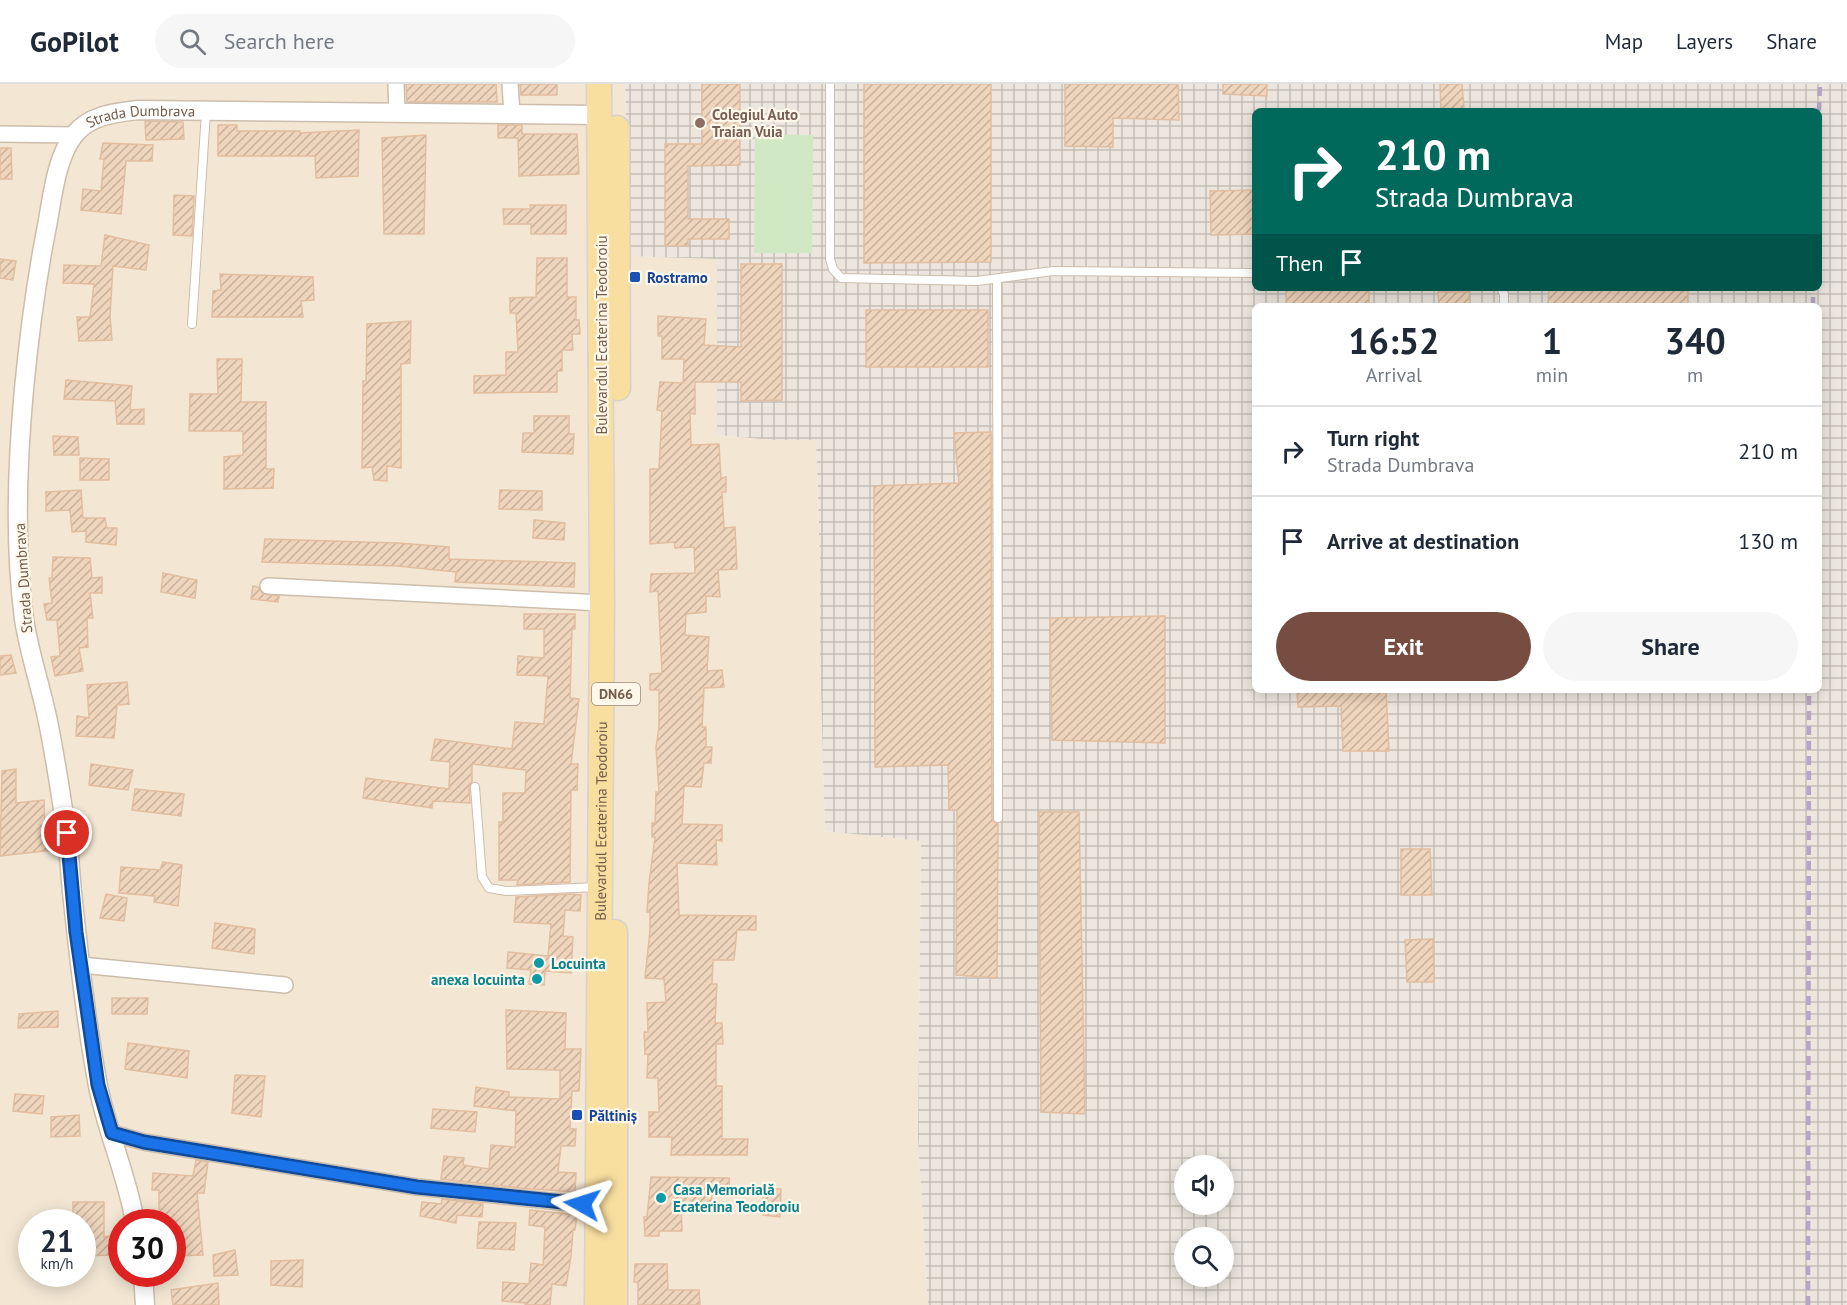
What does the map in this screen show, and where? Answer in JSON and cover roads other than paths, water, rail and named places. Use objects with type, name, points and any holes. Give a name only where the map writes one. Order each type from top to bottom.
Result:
[{"type":"main road","name":"Bulevardul Ecaterina Teodoroiu","points":[[597,1305],[606,1206],[619,250],[609,115],[599,84]]},
{"type":"main road","name":"Bulevardul Ecaterina Teodoroiu","points":[[615,1305],[606,1206],[599,887],[609,115],[616,84]]},
{"type":"street","points":[[396,84],[398,113]]},
{"type":"street","points":[[510,84],[512,114]]},
{"type":"street","name":"Strada Dumbrava","points":[[132,1209],[123,1168],[98,1085],[81,965],[67,833],[57,772],[24,618],[18,513],[19,444],[39,267],[65,149],[74,135],[87,123],[109,114],[138,110],[609,115]]},
{"type":"street","points":[[0,134],[74,135]]},
{"type":"street","points":[[268,586],[602,603]]},
{"type":"street","points":[[81,965],[285,985]]},
{"type":"street","points":[[112,1133],[144,1142],[406,1185],[606,1206]]},
{"type":"street","points":[[144,1287],[146,1305]]},
{"type":"lane","points":[[830,84],[830,259],[833,269],[841,278],[977,281],[1053,271],[1252,273]]},
{"type":"lane","points":[[192,324],[206,111]]},
{"type":"lane","points":[[997,279],[998,818]]},
{"type":"lane","points":[[475,788],[482,878],[489,888],[506,891],[599,887]]},
{"type":"railway","points":[[1819,108],[1820,84]]},
{"type":"railway","points":[[1813,291],[1813,303]]},
{"type":"railway","points":[[1808,1305],[1809,693]]},
{"type":"place","name":"Colegiul Auto Traian Vuia","points":[[700,123]]},
{"type":"place","name":"Rostramo","points":[[635,277]]},
{"type":"place","name":"Locuinta","points":[[539,963]]},
{"type":"place","name":"anexa locuinta","points":[[537,979]]},
{"type":"place","name":"Păltiniș","points":[[577,1115]]},
{"type":"place","name":"Casa Memorială Ecaterina Teodoroiu","points":[[661,1198]]}]
